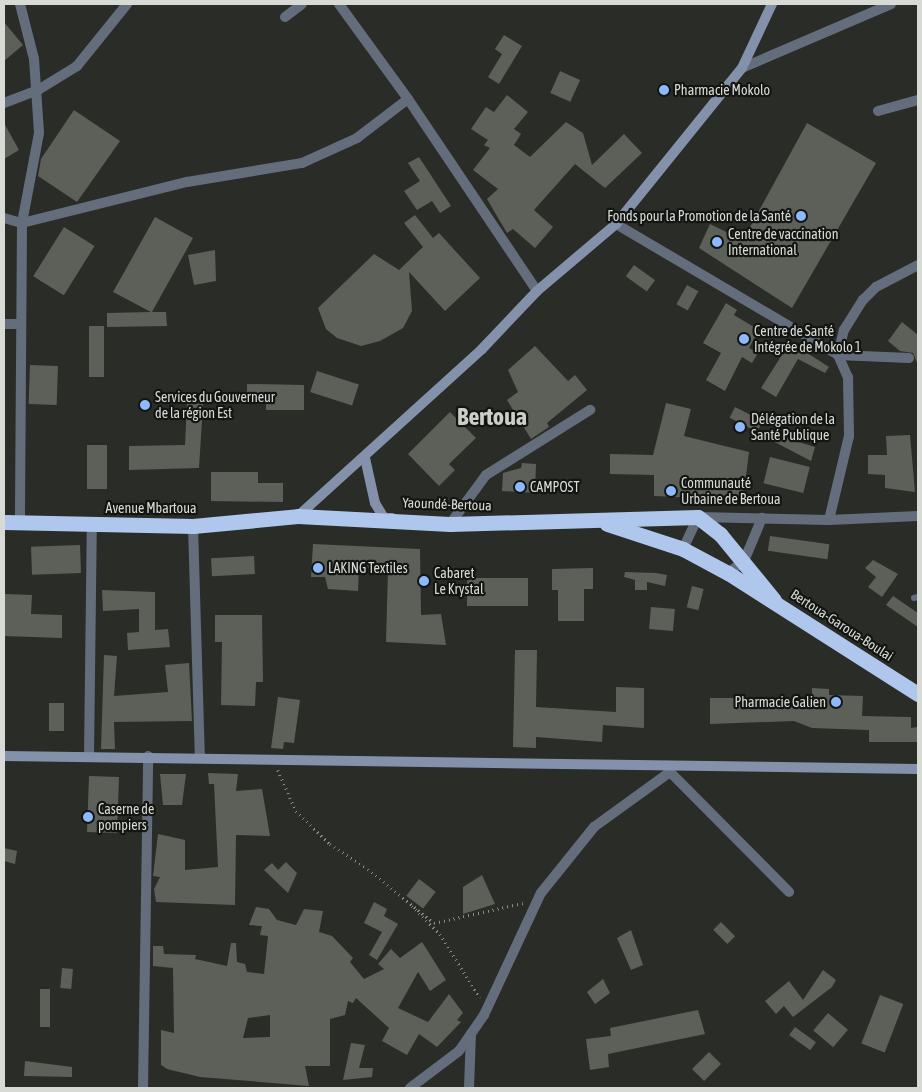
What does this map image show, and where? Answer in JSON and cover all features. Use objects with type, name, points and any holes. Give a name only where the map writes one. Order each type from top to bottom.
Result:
[{"type":"highway","name":"Avenue Mbartoua","points":[[4,522],[192,526],[298,516]]},
{"type":"highway","name":"Yaoundé-Bertoua","points":[[298,516],[392,518],[450,524],[698,518]]},
{"type":"highway","name":"Bertoua-Garoua-Boulai","points":[[698,518],[720,534],[744,560],[774,600]]},
{"type":"highway","name":"Yaoundé-Bertoua","points":[[594,520],[683,549]]},
{"type":"highway","name":"Bertoua-Garoua-Boulai","points":[[683,549],[774,600],[918,694]]},
{"type":"street","points":[[20,4],[38,90],[39,133],[22,223],[19,324],[20,522]]},
{"type":"street","points":[[4,103],[38,90],[77,66],[127,4]]},
{"type":"street","points":[[285,17],[302,4]]},
{"type":"street","points":[[339,4],[408,99],[537,291]]},
{"type":"street","points":[[298,516],[365,458],[537,291],[616,224],[742,68],[772,4]]},
{"type":"street","points":[[742,68],[891,4]]},
{"type":"street","points":[[4,218],[22,223],[187,182],[325,156],[408,99]]},
{"type":"street","points":[[878,111],[918,100]]},
{"type":"street","points":[[616,224],[838,355],[909,358]]},
{"type":"street","points":[[829,520],[849,436],[848,377],[838,355],[844,330],[863,300],[876,287],[918,266]]},
{"type":"street","points":[[4,324],[19,324]]},
{"type":"street","points":[[450,524],[486,475],[590,410]]},
{"type":"street","points":[[365,458],[375,503],[384,518],[392,518]]},
{"type":"street","points":[[683,549],[698,518],[829,520],[918,516]]},
{"type":"street","points":[[728,573],[744,560],[762,518]]},
{"type":"street","points":[[89,756],[92,524]]},
{"type":"street","points":[[192,526],[200,758]]},
{"type":"street","points":[[4,756],[148,756],[668,769],[918,769]]},
{"type":"street","points":[[143,1088],[148,756]]},
{"type":"street","points":[[668,769],[788,892]]},
{"type":"street","points":[[410,1088],[459,1051],[472,1033],[488,1007],[538,901],[594,827],[668,769]]},
{"type":"street","points":[[469,1088],[472,1033]]},
{"type":"path","points":[[273,759],[296,811],[330,844],[397,891],[434,922],[538,901]]},
{"type":"path","points":[[397,891],[440,934],[469,986],[488,1007]]},
{"type":"building","points":[[4,22],[23,45],[4,61]]},
{"type":"building","points":[[504,35],[522,46],[499,84],[488,77],[502,54],[495,49]]},
{"type":"building","points":[[560,71],[580,80],[570,102],[550,93]]},
{"type":"building","points":[[507,95],[528,112],[514,129],[521,134],[514,145],[530,157],[566,122],[583,133],[592,165],[624,134],[642,153],[605,188],[575,164],[534,210],[553,227],[535,248],[513,229],[507,233],[487,199],[498,189],[473,170],[490,148],[484,145],[488,140],[471,129],[486,107],[494,112]]},
{"type":"building","points":[[74,110],[120,141],[77,202],[38,176],[41,159]]},
{"type":"building","points":[[4,123],[19,150],[4,159]]},
{"type":"building","name":"Fonds pour la Promotion de la Santé","points":[[807,123],[876,163],[792,308],[699,248],[710,224],[743,240]]},
{"type":"building","points":[[419,157],[451,206],[440,213],[432,201],[417,210],[404,191],[420,181],[408,163]]},
{"type":"building","points":[[415,215],[433,238],[439,233],[480,278],[445,311],[409,272],[412,311],[403,328],[380,341],[361,346],[337,338],[326,329],[318,308],[374,254],[399,270],[423,247],[404,223]]},
{"type":"building","points":[[155,217],[193,238],[152,312],[166,312],[167,326],[107,327],[107,313],[151,312],[113,292]]},
{"type":"building","points":[[64,227],[95,246],[64,295],[33,276]]},
{"type":"building","points":[[215,250],[216,281],[194,285],[188,255]]},
{"type":"building","points":[[634,265],[655,280],[647,292],[626,276]]},
{"type":"building","points":[[687,285],[698,291],[688,311],[676,304]]},
{"type":"building","points":[[726,303],[737,310],[734,315],[759,330],[749,348],[758,353],[752,363],[742,357],[725,391],[706,380],[721,353],[703,343]]},
{"type":"building","points":[[902,322],[918,335],[918,365],[913,353],[900,351],[888,341]]},
{"type":"building","points":[[89,326],[104,326],[104,377],[89,377]]},
{"type":"building","points":[[790,342],[829,367],[825,373],[798,359],[776,397],[761,388]]},
{"type":"building","points":[[535,346],[568,381],[575,375],[587,390],[547,423],[549,427],[531,439],[507,400],[518,392],[508,370]]},
{"type":"building","points":[[30,365],[58,366],[57,405],[29,404]]},
{"type":"building","points":[[317,371],[359,385],[352,406],[310,392]]},
{"type":"building","points":[[247,384],[304,385],[304,410],[266,410],[266,403],[247,403]]},
{"type":"building","points":[[187,403],[203,404],[199,468],[129,470],[129,446],[185,445]]},
{"type":"building","points":[[666,403],[691,409],[684,436],[749,452],[743,500],[654,496],[654,475],[610,474],[610,454],[653,455]]},
{"type":"building","points":[[735,407],[763,421],[757,432],[730,418]]},
{"type":"building","points":[[450,412],[476,438],[449,464],[455,470],[439,486],[408,454]]},
{"type":"building","points":[[769,433],[815,447],[811,461],[767,438]]},
{"type":"building","points":[[910,435],[915,492],[885,488],[885,475],[868,474],[868,455],[887,455],[886,436]]},
{"type":"building","points":[[87,445],[107,445],[107,489],[87,489]]},
{"type":"building","points":[[770,457],[810,467],[803,493],[763,483]]},
{"type":"building","points":[[522,463],[536,464],[535,493],[502,491],[503,473],[521,468]]},
{"type":"building","points":[[211,472],[258,472],[258,483],[283,483],[283,502],[211,501]]},
{"type":"building","points":[[770,536],[829,544],[827,559],[768,551]]},
{"type":"building","points":[[313,544],[420,549],[421,615],[441,614],[446,645],[386,642],[388,569],[359,568],[358,591],[328,589],[325,577],[311,577]]},
{"type":"building","points":[[80,545],[81,573],[32,575],[31,547]]},
{"type":"building","points":[[254,556],[255,574],[212,576],[211,558]]},
{"type":"building","points":[[873,560],[898,574],[882,597],[868,587],[876,577],[865,568]]},
{"type":"building","points":[[593,568],[593,589],[584,589],[584,621],[558,621],[558,590],[552,590],[552,569]]},
{"type":"building","points":[[625,572],[667,575],[665,586],[647,582],[647,590],[635,590],[635,580],[624,577]]},
{"type":"building","points":[[467,578],[528,578],[528,606],[467,606]]},
{"type":"building","points":[[692,586],[704,589],[698,610],[687,607]]},
{"type":"building","points":[[102,590],[155,592],[155,630],[168,629],[170,647],[128,650],[127,633],[139,632],[139,609],[103,611]]},
{"type":"building","points":[[4,594],[32,595],[31,614],[62,615],[62,638],[4,636]]},
{"type":"building","points":[[893,596],[918,613],[918,627],[886,605]]},
{"type":"building","points":[[651,607],[675,609],[673,631],[649,629]]},
{"type":"building","points":[[215,615],[262,615],[263,682],[256,682],[255,706],[221,705],[222,642],[215,642]]},
{"type":"building","points":[[515,650],[537,650],[536,707],[616,712],[616,687],[644,688],[644,728],[603,725],[602,742],[536,737],[536,748],[513,747]]},
{"type":"building","points":[[104,655],[117,656],[114,696],[168,692],[165,665],[189,663],[192,721],[114,722],[115,749],[101,749]]},
{"type":"building","points":[[812,688],[829,689],[829,695],[863,696],[862,716],[911,717],[911,728],[918,727],[918,742],[869,742],[869,730],[812,728],[794,721],[710,724],[710,698],[812,698]]},
{"type":"building","points":[[278,697],[300,700],[294,743],[284,742],[283,749],[271,748]]},
{"type":"building","points":[[49,703],[64,703],[64,731],[49,731]]},
{"type":"building","points":[[208,773],[238,774],[236,791],[262,789],[270,836],[236,835],[235,905],[156,902],[154,889],[160,877],[153,876],[158,834],[185,840],[185,870],[218,867],[214,784],[209,784]]},
{"type":"building","points":[[160,774],[186,774],[182,805],[163,805]]},
{"type":"building","points":[[89,776],[119,777],[117,833],[87,832]]},
{"type":"building","points":[[4,848],[17,851],[15,864],[4,861]]},
{"type":"building","points":[[286,862],[297,873],[288,893],[264,870],[272,863],[278,870]]},
{"type":"building","points":[[482,875],[495,904],[463,914],[463,887]]},
{"type":"building","points":[[419,879],[436,892],[423,908],[406,896]]},
{"type":"building","points":[[374,902],[387,909],[384,916],[398,924],[377,960],[369,955],[382,932],[364,923]]},
{"type":"building","points":[[256,907],[269,909],[277,920],[296,925],[304,909],[323,911],[319,932],[332,936],[353,958],[350,962],[364,979],[384,969],[378,964],[391,949],[400,958],[422,942],[446,980],[430,991],[418,972],[398,1008],[428,1022],[449,994],[463,1013],[457,1020],[461,1022],[437,1047],[419,1034],[407,1055],[382,1041],[389,1028],[356,998],[353,1003],[348,1001],[345,1015],[330,1019],[330,1066],[305,1066],[309,1086],[200,1077],[167,1069],[161,1065],[161,1030],[174,1033],[173,968],[153,966],[153,946],[163,946],[164,954],[196,955],[195,959],[227,966],[231,943],[236,943],[237,962],[245,964],[247,972],[264,974],[268,936],[260,935],[262,926],[249,925]],"holes":[[[270,1015],[270,1037],[243,1038],[248,1018]]]},
{"type":"building","points":[[721,922],[735,936],[727,944],[713,930]]},
{"type":"building","points":[[631,930],[643,965],[631,970],[617,938]]},
{"type":"building","points":[[62,968],[73,969],[71,989],[60,988]]},
{"type":"building","points":[[823,970],[836,980],[832,987],[793,1017],[784,1006],[776,1014],[765,1001],[789,981],[803,1000]]},
{"type":"building","points":[[603,979],[610,993],[595,1004],[587,992]]},
{"type":"building","points":[[40,989],[50,989],[50,1027],[40,1027]]},
{"type":"building","points":[[880,995],[903,1004],[885,1053],[861,1044]]},
{"type":"building","points":[[698,1010],[705,1034],[608,1054],[609,1067],[590,1070],[586,1039],[611,1036],[610,1028]]},
{"type":"building","points":[[828,1013],[848,1030],[833,1047],[813,1031]]},
{"type":"building","points":[[795,1027],[816,1042],[810,1050],[789,1035]]},
{"type":"building","points":[[351,1043],[365,1045],[359,1068],[373,1068],[372,1077],[343,1080]]},
{"type":"building","points":[[709,1052],[721,1064],[704,1081],[692,1069]]},
{"type":"building","points":[[25,1061],[72,1067],[72,1077],[24,1076]]},
{"type":"place","name":"Pharmacie Mokolo","points":[[664,90]]},
{"type":"place","name":"Fonds pour la Promotion de la Santé","points":[[801,216]]},
{"type":"place","name":"Centre de vaccination International","points":[[717,242]]},
{"type":"place","name":"Centre de Santé Intégrée de Mokolo 1","points":[[744,339]]},
{"type":"place","name":"Services du Gouverneur de la région Est","points":[[145,405]]},
{"type":"place","name":"Délégation de la Santé Publique","points":[[740,427]]},
{"type":"place","name":"CAMPOST","points":[[520,487]]},
{"type":"place","name":"Communauté Urbaine de Bertoua","points":[[671,491]]},
{"type":"place","name":"LAKING Textiles","points":[[318,568]]},
{"type":"place","name":"Cabaret Le Krystal","points":[[424,581]]},
{"type":"place","name":"Pharmacie Galien","points":[[836,702]]},
{"type":"place","name":"Caserne de pompiers","points":[[88,817]]},
{"type":"district","name":"Bertoua","points":[[492,417]]}]
